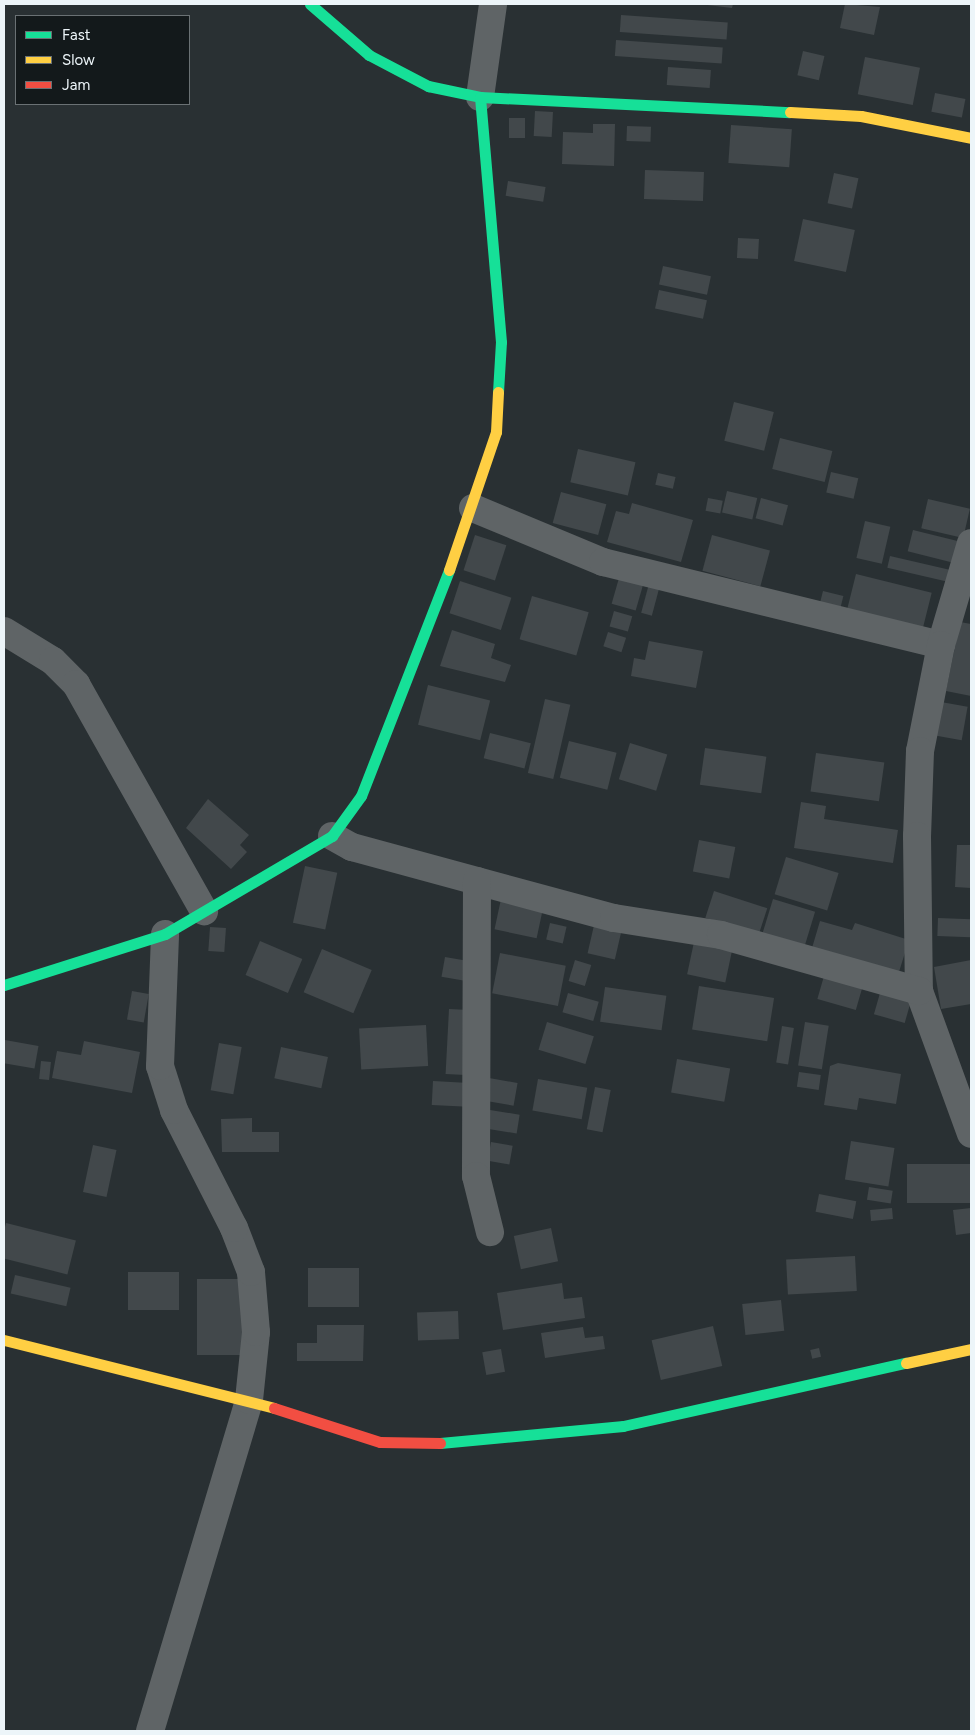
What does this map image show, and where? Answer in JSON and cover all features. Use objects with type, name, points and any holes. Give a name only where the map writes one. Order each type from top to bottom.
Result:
[{"type":"street","points":[[310,4],[369,55],[428,86],[480,97],[861,116],[971,138]]},
{"type":"street","points":[[4,985],[165,934],[332,836],[361,796],[472,508],[496,432],[502,384],[480,97],[492,4]]},
{"type":"street","points":[[472,508],[603,562],[941,645]]},
{"type":"street","points":[[971,544],[941,645],[920,751],[919,991],[971,1129]]},
{"type":"street","points":[[4,631],[54,661],[76,684],[204,910]]},
{"type":"street","points":[[332,836],[352,847],[614,918],[721,935],[919,991]]},
{"type":"street","points":[[477,881],[476,1176],[490,1232]]},
{"type":"street","points":[[150,1731],[249,1400],[256,1332],[251,1272],[234,1228],[174,1110],[160,1066],[165,934]]},
{"type":"street","points":[[4,1340],[249,1400],[380,1442],[453,1443],[623,1426],[971,1349]]},
{"type":"building","points":[[699,4],[733,4],[732,8]]},
{"type":"building","points":[[845,4],[880,7],[874,35],[840,28]]},
{"type":"building","points":[[621,15],[728,22],[727,39],[620,32]]},
{"type":"building","points":[[616,40],[723,47],[722,63],[615,56]]},
{"type":"building","points":[[803,51],[824,56],[819,80],[797,75]]},
{"type":"building","points":[[865,57],[920,68],[913,105],[858,94]]},
{"type":"building","points":[[668,67],[711,70],[710,88],[667,85]]},
{"type":"building","points":[[935,93],[965,99],[962,118],[931,112]]},
{"type":"building","points":[[535,111],[553,112],[552,137],[534,136]]},
{"type":"building","points":[[509,118],[525,118],[525,138],[509,138]]},
{"type":"building","points":[[593,124],[615,124],[614,166],[562,164],[563,132],[593,133]]},
{"type":"building","points":[[731,125],[792,129],[789,167],[728,163]]},
{"type":"building","points":[[627,126],[651,127],[650,142],[626,141]]},
{"type":"building","points":[[645,170],[704,172],[703,201],[644,199]]},
{"type":"building","points":[[834,173],[858,178],[852,209],[828,203]]},
{"type":"building","points":[[508,181],[546,187],[543,202],[506,196]]},
{"type":"building","points":[[803,219],[855,230],[846,272],[794,261]]},
{"type":"building","points":[[738,238],[759,239],[758,259],[737,258]]},
{"type":"building","points":[[663,266],[711,276],[707,295],[659,285]]},
{"type":"building","points":[[659,290],[707,300],[703,319],[655,309]]},
{"type":"building","points":[[734,402],[774,412],[764,451],[724,441]]},
{"type":"building","points":[[780,438],[832,451],[825,482],[772,469]]},
{"type":"building","points":[[578,449],[635,462],[628,495],[570,482]]},
{"type":"building","points":[[831,472],[858,478],[854,499],[826,492]]},
{"type":"building","points":[[658,473],[676,477],[673,489],[655,485]]},
{"type":"building","points":[[727,491],[757,498],[752,519],[722,512]]},
{"type":"building","points":[[561,492],[606,504],[598,535],[553,523]]},
{"type":"building","points":[[708,498],[723,501],[720,514],[706,511]]},
{"type":"building","points":[[761,498],[788,505],[783,526],[756,518]]},
{"type":"building","points":[[928,499],[970,509],[963,538],[921,528]]},
{"type":"building","points":[[632,503],[693,520],[681,562],[607,542],[616,511],[629,514]]},
{"type":"building","points":[[865,521],[890,527],[882,564],[856,558]]},
{"type":"building","points":[[913,530],[962,542],[956,563],[908,551]]},
{"type":"building","points":[[475,535],[506,545],[495,580],[464,570]]},
{"type":"building","points":[[712,535],[770,551],[760,586],[702,571]]},
{"type":"building","points":[[890,556],[949,570],[947,581],[887,568]]},
{"type":"building","points":[[621,571],[645,578],[636,611],[612,604]]},
{"type":"building","points":[[856,574],[932,593],[923,628],[847,609]]},
{"type":"building","points":[[650,580],[661,583],[652,616],[641,613]]},
{"type":"building","points":[[460,581],[511,598],[501,630],[449,613]]},
{"type":"building","points":[[823,591],[843,596],[840,610],[820,605]]},
{"type":"building","points":[[532,596],[589,612],[576,656],[520,639]]},
{"type":"building","points":[[614,611],[632,616],[628,632],[610,626]]},
{"type":"building","points":[[960,622],[971,624],[971,696],[946,691]]},
{"type":"building","points":[[452,630],[495,644],[491,658],[511,665],[505,682],[440,666]]},
{"type":"building","points":[[608,632],[626,638],[621,652],[603,646]]},
{"type":"building","points":[[649,641],[703,651],[696,688],[631,676],[634,658],[645,660]]},
{"type":"building","points":[[428,685],[490,700],[480,740],[418,725]]},
{"type":"building","points":[[545,699],[570,705],[553,779],[528,773]]},
{"type":"building","points":[[941,702],[968,707],[962,740],[935,735]]},
{"type":"building","points":[[490,733],[531,743],[524,768],[484,758]]},
{"type":"building","points":[[569,741],[617,753],[607,790],[560,778]]},
{"type":"building","points":[[630,743],[667,754],[656,791],[619,779]]},
{"type":"building","points":[[705,748],[766,757],[761,793],[700,785]]},
{"type":"building","points":[[816,753],[884,763],[879,801],[811,792]]},
{"type":"building","points":[[208,799],[249,835],[240,845],[247,852],[231,869],[186,828]]},
{"type":"building","points":[[801,802],[826,806],[824,819],[898,830],[893,863],[794,848]]},
{"type":"building","points":[[699,840],[735,847],[729,878],[693,871]]},
{"type":"building","points":[[957,845],[971,845],[971,888],[955,887]]},
{"type":"building","points":[[786,857],[839,873],[827,910],[775,894]]},
{"type":"building","points":[[305,866],[337,873],[325,930],[293,923]]},
{"type":"building","points":[[714,891],[767,908],[759,935],[705,918]]},
{"type":"building","points":[[501,899],[543,908],[537,938],[495,929]]},
{"type":"building","points":[[773,899],[815,912],[804,949],[762,936]]},
{"type":"building","points":[[938,918],[971,919],[970,937],[937,936]]},
{"type":"building","points":[[595,921],[622,927],[615,959],[588,953]]},
{"type":"building","points":[[820,921],[852,930],[855,923],[909,940],[898,975],[812,948]]},
{"type":"building","points":[[550,923],[567,927],[563,943],[546,940]]},
{"type":"building","points":[[210,927],[226,928],[224,952],[208,951]]},
{"type":"building","points":[[260,941],[302,959],[288,993],[246,975]]},
{"type":"building","points":[[694,942],[732,950],[725,982],[687,974]]},
{"type":"building","points":[[322,949],[372,970],[353,1013],[304,992]]},
{"type":"building","points":[[500,953],[566,966],[558,1006],[492,993]]},
{"type":"building","points":[[445,957],[473,962],[469,982],[442,977]]},
{"type":"building","points":[[575,960],[591,965],[585,986],[569,981]]},
{"type":"building","points":[[971,960],[971,1004],[941,1009],[934,967]]},
{"type":"building","points":[[824,976],[862,987],[856,1010],[817,999]]},
{"type":"building","points":[[699,986],[774,998],[767,1041],[692,1029]]},
{"type":"building","points":[[605,987],[666,996],[662,1030],[600,1022]]},
{"type":"building","points":[[132,991],[149,994],[144,1023],[127,1020]]},
{"type":"building","points":[[568,993],[599,1002],[593,1021],[562,1012]]},
{"type":"building","points":[[880,993],[911,1002],[905,1023],[874,1014]]},
{"type":"building","points":[[449,1009],[469,1010],[466,1075],[446,1074]]},
{"type":"building","points":[[547,1022],[594,1036],[585,1064],[539,1050]]},
{"type":"building","points":[[805,1022],[829,1026],[822,1069],[798,1065]]},
{"type":"building","points":[[426,1025],[428,1066],[361,1069],[359,1029]]},
{"type":"building","points":[[782,1026],[794,1028],[788,1064],[776,1063]]},
{"type":"building","points":[[5,1040],[38,1046],[34,1069],[4,1063]]},
{"type":"building","points":[[84,1041],[140,1052],[132,1093],[52,1078],[57,1051],[81,1055]]},
{"type":"building","points":[[219,1043],[242,1047],[233,1094],[211,1090]]},
{"type":"building","points":[[281,1047],[328,1057],[321,1088],[274,1078]]},
{"type":"building","points":[[677,1059],[730,1068],[724,1102],[671,1092]]},
{"type":"building","points":[[41,1061],[51,1062],[49,1080],[39,1079]]},
{"type":"building","points":[[838,1063],[901,1074],[896,1104],[859,1098],[857,1110],[824,1105],[830,1066]]},
{"type":"building","points":[[799,1072],[821,1075],[819,1090],[797,1087]]},
{"type":"building","points":[[489,1078],[518,1083],[514,1106],[485,1101]]},
{"type":"building","points":[[538,1079],[587,1088],[582,1119],[532,1111]]},
{"type":"building","points":[[433,1081],[469,1083],[468,1107],[432,1105]]},
{"type":"building","points":[[595,1087],[611,1090],[603,1132],[587,1129]]},
{"type":"building","points":[[490,1110],[520,1115],[517,1133],[487,1129]]},
{"type":"building","points":[[252,1118],[252,1132],[279,1132],[279,1152],[222,1152],[221,1119]]},
{"type":"building","points":[[851,1141],[894,1148],[888,1186],[845,1180]]},
{"type":"building","points":[[491,1142],[513,1146],[509,1165],[488,1161]]},
{"type":"building","points":[[93,1145],[116,1150],[106,1197],[83,1192]]},
{"type":"building","points":[[907,1164],[971,1164],[971,1203],[907,1203]]},
{"type":"building","points":[[869,1187],[893,1191],[891,1204],[867,1200]]},
{"type":"building","points":[[819,1194],[856,1201],[853,1219],[816,1212]]},
{"type":"building","points":[[892,1208],[893,1219],[871,1221],[870,1210]]},
{"type":"building","points":[[971,1208],[971,1233],[956,1235],[953,1210]]},
{"type":"building","points":[[6,1223],[76,1240],[67,1274],[4,1259],[4,1231]]},
{"type":"building","points":[[551,1228],[558,1261],[521,1269],[514,1236]]},
{"type":"building","points":[[855,1256],[857,1291],[788,1295],[786,1260]]},
{"type":"building","points":[[308,1268],[359,1268],[359,1307],[308,1307]]},
{"type":"building","points":[[128,1272],[179,1272],[179,1310],[128,1310]]},
{"type":"building","points":[[15,1275],[71,1288],[66,1306],[11,1294]]},
{"type":"building","points":[[197,1279],[244,1279],[244,1355],[197,1355]]},
{"type":"building","points":[[562,1283],[564,1299],[582,1297],[585,1318],[503,1330],[497,1293]]},
{"type":"building","points":[[781,1300],[784,1331],[745,1335],[742,1304]]},
{"type":"building","points":[[458,1311],[459,1339],[418,1340],[417,1312]]},
{"type":"building","points":[[317,1325],[364,1325],[363,1361],[297,1361],[297,1343],[317,1343]]},
{"type":"building","points":[[713,1326],[722,1366],[661,1380],[652,1340]]},
{"type":"building","points":[[583,1327],[585,1338],[603,1336],[605,1349],[545,1358],[541,1333]]},
{"type":"building","points":[[819,1348],[821,1357],[812,1359],[810,1350]]},
{"type":"building","points":[[501,1349],[505,1372],[486,1375],[482,1352]]},
{"type":"traffic: fast","points":[[310,4],[369,55],[428,86],[480,97]]},
{"type":"traffic: fast","points":[[498,392],[501,342],[480,97],[790,112]]},
{"type":"traffic: fast","points":[[4,985],[165,934],[332,836],[361,796],[449,570]]},
{"type":"traffic: fast","points":[[440,1443],[623,1426],[906,1363]]},
{"type":"traffic: slow","points":[[790,112],[861,116],[971,138]]},
{"type":"traffic: slow","points":[[449,570],[496,432],[498,392]]},
{"type":"traffic: slow","points":[[4,1340],[274,1408]]},
{"type":"traffic: slow","points":[[906,1363],[971,1349]]},
{"type":"traffic: jam","points":[[274,1408],[380,1442],[440,1443]]}]
